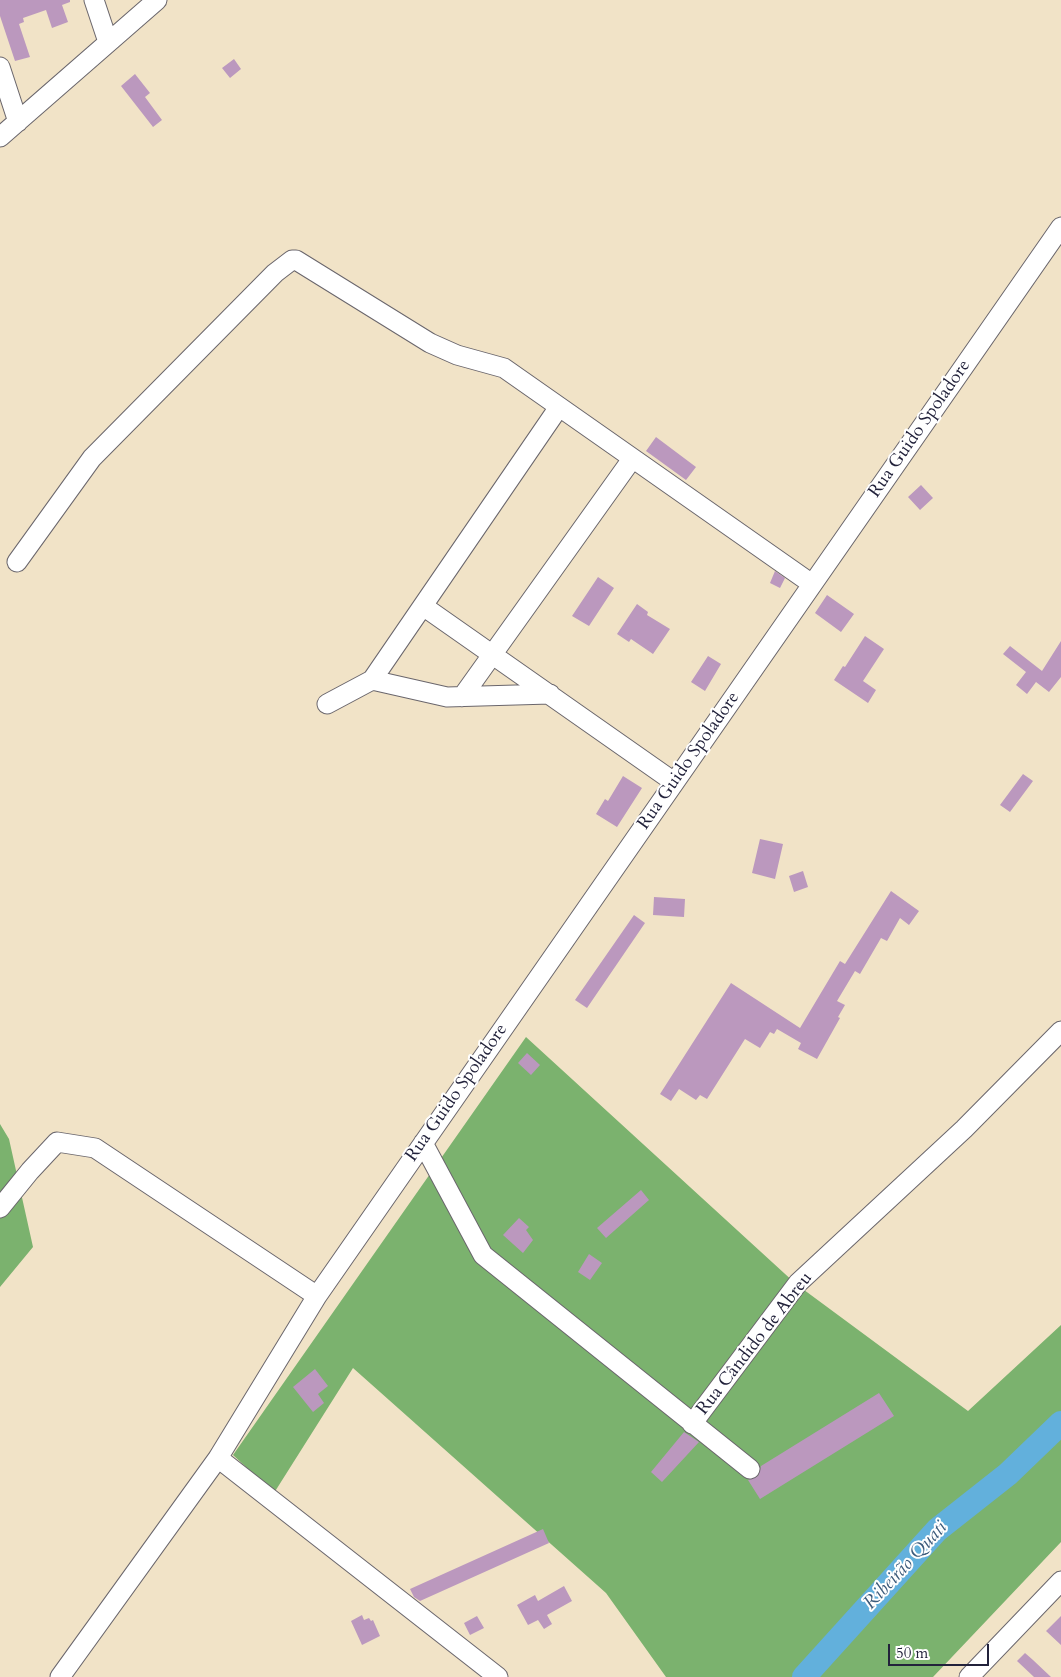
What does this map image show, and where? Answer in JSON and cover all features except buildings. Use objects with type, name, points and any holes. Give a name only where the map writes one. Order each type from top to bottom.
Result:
[{"type":"street","points":[[94,0],[108,42]]},
{"type":"street","points":[[0,138],[157,0]]},
{"type":"street","points":[[0,67],[18,122]]},
{"type":"street","name":"Rua Guido Spoladore","points":[[60,1677],[218,1458],[317,1296],[1061,226]]},
{"type":"street","points":[[17,562],[92,458],[275,273],[292,260],[296,260],[430,343],[457,355],[504,368],[812,584]]},
{"type":"street","points":[[327,704],[372,680],[559,407]]},
{"type":"street","points":[[462,697],[632,459]]},
{"type":"street","points":[[423,606],[674,782]]},
{"type":"street","points":[[372,680],[447,697],[550,694]]},
{"type":"street","name":"Rua Cândido de Abreu","points":[[423,1143],[483,1255],[692,1424],[798,1283],[964,1129],[1061,1031]]},
{"type":"street","points":[[0,1208],[57,1142],[96,1148],[317,1296]]},
{"type":"street","points":[[692,1424],[750,1469]]},
{"type":"street","points":[[218,1458],[498,1677]]},
{"type":"street","points":[[979,1674],[1059,1586]]},
{"type":"green space","points":[[526,1037],[796,1284],[968,1411],[1061,1325],[1061,1542],[933,1677],[666,1677],[606,1593],[353,1368],[274,1493],[233,1455]]},
{"type":"green space","points":[[0,1124],[9,1139],[33,1247],[0,1287]]},
{"type":"waterway","name":"Ribeirão Quati","points":[[804,1677],[937,1530],[1008,1474],[1061,1423]]}]
